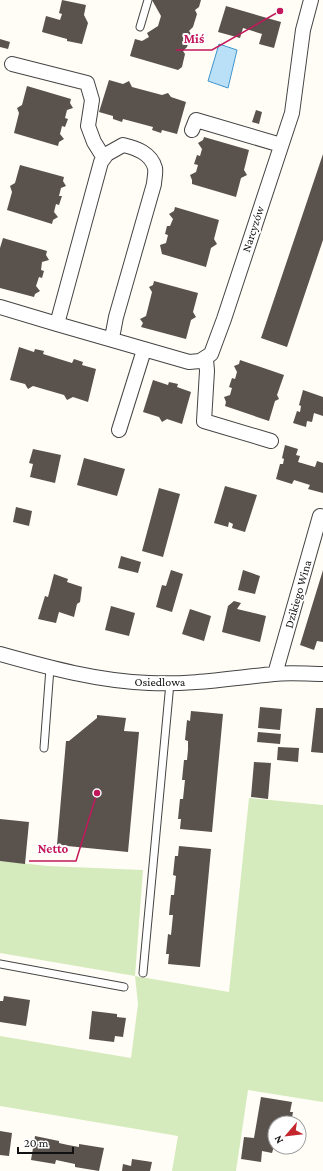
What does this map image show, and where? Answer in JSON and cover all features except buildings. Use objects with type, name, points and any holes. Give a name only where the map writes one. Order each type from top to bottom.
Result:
[{"type":"street","name":"Narcyzów","points":[[206,359],[210,354],[224,319],[292,113],[303,30],[311,0]]},
{"type":"street","points":[[12,64],[87,84],[92,100],[88,126],[94,142],[104,158]]},
{"type":"street","points":[[192,130],[196,120],[281,145]]},
{"type":"street","points":[[57,324],[101,162],[115,148],[123,145],[137,148],[147,156],[155,168],[154,184],[116,317],[112,338]]},
{"type":"street","points":[[0,307],[112,338],[144,350],[189,362],[206,359],[207,371],[204,421],[271,441]]},
{"type":"street","points":[[119,430],[144,350]]},
{"type":"street","name":"Dzikiego Wina","points":[[275,674],[320,516],[323,517]]},
{"type":"street","name":"Osiedlowa","points":[[0,654],[78,675],[113,681],[170,683],[207,682],[275,674],[323,674]]},
{"type":"lane","points":[[140,27],[148,0]]},
{"type":"lane","points":[[44,748],[50,668]]},
{"type":"lane","points":[[143,973],[170,683]]},
{"type":"lane","points":[[0,964],[124,986]]},
{"type":"green space","points":[[249,798],[323,805],[323,1102],[248,1090],[236,1171],[172,1171],[178,1136],[0,1106],[0,1036],[131,1058],[138,1004],[135,976],[229,992]]},
{"type":"green space","points":[[0,861],[48,866],[143,870],[135,976],[0,953]]},
{"type":"water","points":[[219,44],[237,50],[228,88],[208,81]]},
{"type":"place","name":"Miś","points":[[280,11]]},
{"type":"place","name":"Netto","points":[[97,793]]}]
